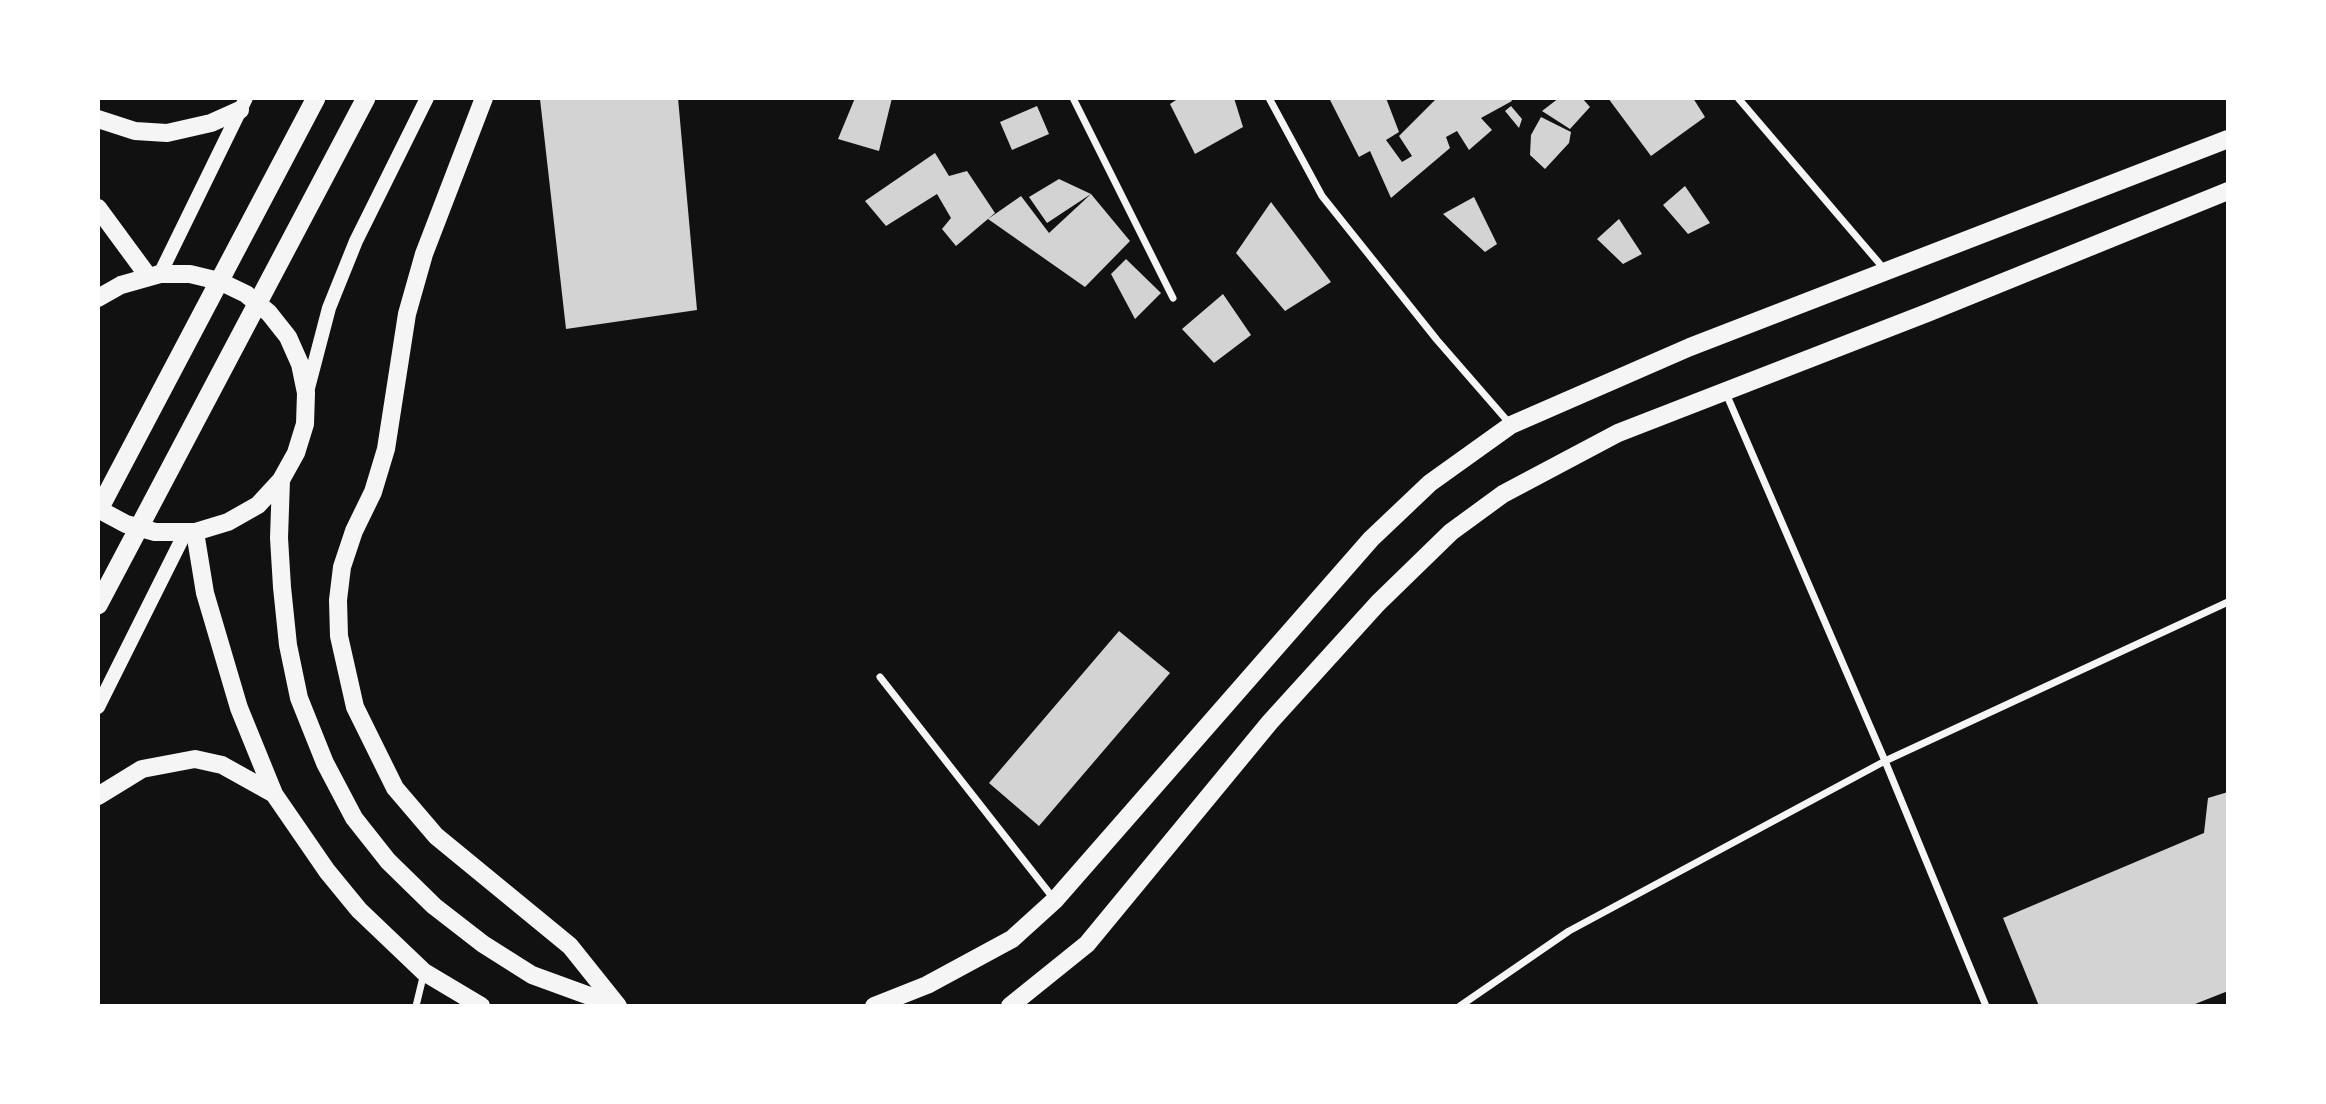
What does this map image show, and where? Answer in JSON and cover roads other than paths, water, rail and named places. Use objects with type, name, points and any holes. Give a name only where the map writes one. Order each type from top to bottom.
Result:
[{"type":"highway","points":[[98,510],[316,98]]},
{"type":"highway","points":[[98,604],[137,536],[366,98]]},
{"type":"main road","points":[[98,510],[145,530],[190,533],[238,516],[258,505],[281,480],[305,424],[306,393],[329,308],[356,242],[427,98]]},
{"type":"main road","points":[[484,98],[424,254],[407,314],[386,449],[373,492],[354,531],[342,567],[338,600],[339,636],[355,707],[395,788],[436,836],[570,946],[617,1006]]},
{"type":"main road","points":[[154,275],[243,104]]},
{"type":"main road","points":[[98,119],[135,131],[167,133],[211,124],[243,104]]},
{"type":"main road","points":[[874,1006],[927,985],[1012,939],[1055,900],[1371,539],[1430,483],[1511,425],[1690,347],[2228,139]]},
{"type":"main road","points":[[1010,1006],[1087,944],[1269,722],[1378,603],[1451,532],[1503,494],[1618,433],[1724,389],[1927,313],[2228,191]]},
{"type":"main road","points":[[98,208],[154,275]]},
{"type":"main road","points":[[98,298],[121,285],[154,275],[190,274],[219,281],[246,294],[269,313],[288,337],[300,364],[306,393]]},
{"type":"main road","points":[[281,480],[279,538],[282,587],[288,645],[299,698],[325,763],[354,818],[388,861],[434,906],[483,944],[532,975],[617,1006]]},
{"type":"main road","points":[[98,707],[190,533]]},
{"type":"main road","points":[[190,533],[239,708],[274,794],[359,910],[425,972],[481,1006]]},
{"type":"main road","points":[[98,796],[142,769],[195,759],[222,765],[274,794]]},
{"type":"street","points":[[1073,98],[1174,299]]},
{"type":"street","points":[[1269,98],[1322,196],[1437,340],[1511,425]]},
{"type":"street","points":[[1738,98],[1885,271]]},
{"type":"street","points":[[1724,389],[1885,761],[1986,1006]]},
{"type":"street","points":[[1460,1006],[1569,931],[1885,761],[2228,602]]},
{"type":"street","points":[[880,677],[1055,900]]},
{"type":"street","points":[[416,1006],[425,972]]}]
